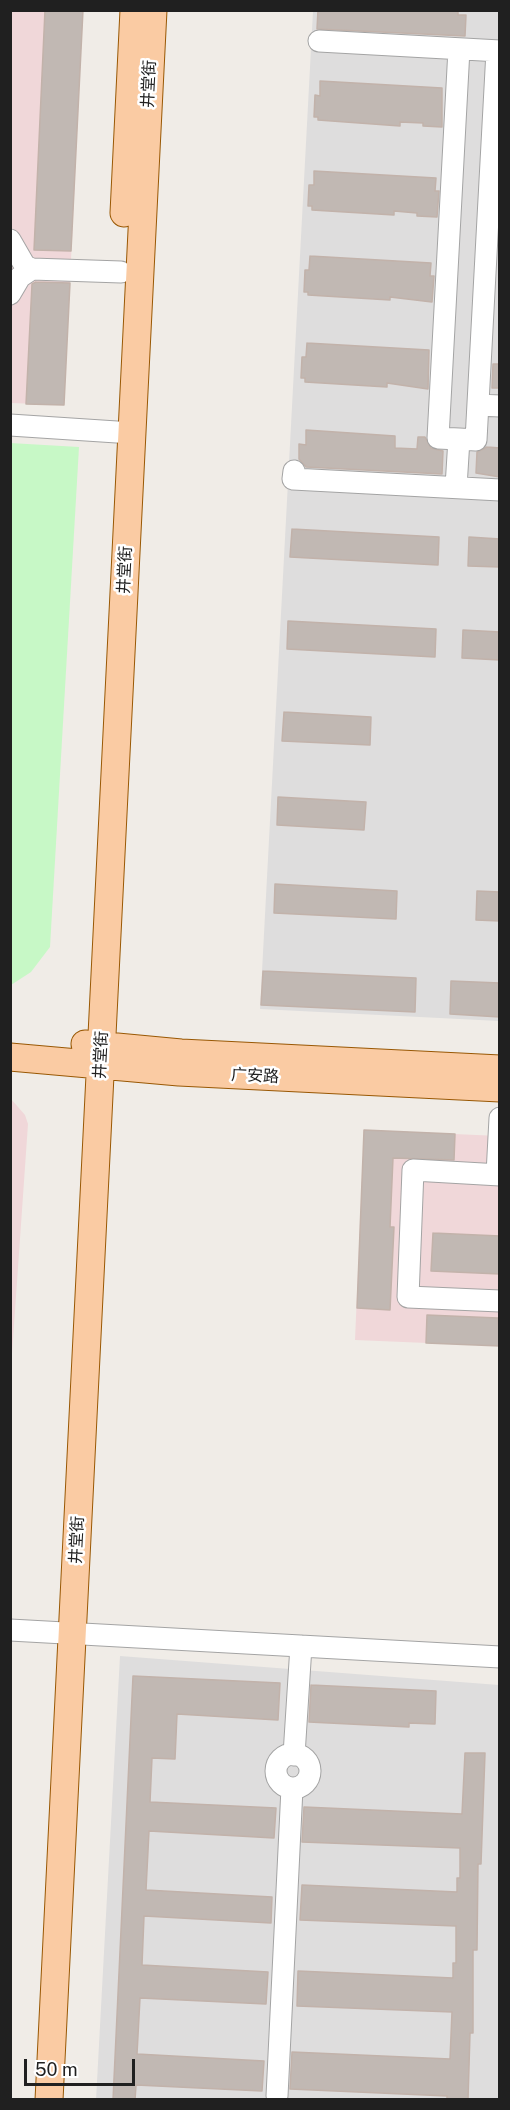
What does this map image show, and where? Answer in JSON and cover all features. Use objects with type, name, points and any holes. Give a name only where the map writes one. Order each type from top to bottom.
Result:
[{"type":"main road","name":"井堂街","points":[[122,432],[121,272],[134,10]]},
{"type":"main road","name":"井堂街","points":[[49,2100],[63,1633],[122,432],[153,10]]},
{"type":"main road","name":"广安路","points":[[10,1038],[179,1072],[500,1088]]},
{"type":"main road","name":"广安路","points":[[10,1057],[181,1053],[500,1069]]},
{"type":"main road","name":"井堂街","points":[[30,2100],[63,1633]]},
{"type":"street","points":[[319,41],[498,51],[476,440],[438,438],[459,49]]},
{"type":"street","points":[[10,240],[25,266],[32,269],[121,272]]},
{"type":"street","points":[[10,294],[20,277],[32,269]]},
{"type":"street","points":[[478,405],[500,406]]},
{"type":"street","points":[[10,424],[122,432]]},
{"type":"street","points":[[456,487],[459,439]]},
{"type":"street","points":[[294,471],[293,479],[500,490]]},
{"type":"street","points":[[500,1118],[498,1174],[413,1170],[408,1297],[500,1301]]},
{"type":"street","points":[[10,1630],[500,1657]]},
{"type":"street","points":[[277,2096],[292,1788],[282,1785],[276,1770],[281,1760],[294,1755],[301,1646]]},
{"type":"shaded area","points":[[10,11],[83,11],[64,405],[11,403]]},
{"type":"shaded area","points":[[313,11],[499,11],[499,1021],[260,1009]]},
{"type":"shaded area","points":[[11,1099],[25,1115],[28,1124],[11,1368]]},
{"type":"shaded area","points":[[364,1130],[499,1136],[499,1346],[355,1340]]},
{"type":"shaded area","points":[[120,1656],[499,1685],[499,2099],[96,2100]]},
{"type":"green space","points":[[10,443],[79,447],[50,947],[31,972],[11,985]]},
{"type":"building","points":[[45,10],[83,10],[71,251],[34,250]]},
{"type":"building","points":[[318,10],[458,10],[458,15],[466,15],[465,36],[317,29]]},
{"type":"building","points":[[320,81],[442,88],[442,127],[423,126],[423,123],[400,122],[400,126],[318,120],[318,117],[314,117],[315,95],[320,96]]},
{"type":"building","points":[[314,171],[436,178],[435,191],[439,191],[437,217],[394,211],[394,215],[312,210],[312,206],[308,206],[309,185],[314,185]]},
{"type":"building","points":[[310,256],[431,263],[430,276],[434,276],[432,302],[390,297],[390,300],[308,295],[308,292],[304,292],[305,270],[309,270]]},
{"type":"building","points":[[36,282],[70,283],[64,405],[26,404],[32,284]]},
{"type":"building","points":[[307,343],[429,350],[428,389],[387,383],[387,387],[305,382],[305,378],[301,378],[302,357],[306,357]]},
{"type":"building","points":[[493,364],[500,364],[500,388],[492,388]]},
{"type":"building","points":[[306,430],[395,436],[395,448],[417,449],[418,437],[425,437],[431,448],[443,451],[442,474],[306,467],[299,459],[299,444],[306,445]]},
{"type":"building","points":[[487,447],[500,448],[500,477],[476,473],[477,452]]},
{"type":"building","points":[[292,529],[439,537],[438,565],[290,557]]},
{"type":"building","points":[[469,537],[500,539],[500,567],[468,566]]},
{"type":"building","points":[[288,621],[436,629],[435,657],[287,649]]},
{"type":"building","points":[[463,630],[500,632],[500,660],[462,658]]},
{"type":"building","points":[[284,712],[371,717],[370,745],[282,741]]},
{"type":"building","points":[[278,797],[366,802],[364,830],[277,825]]},
{"type":"building","points":[[275,884],[397,891],[396,919],[274,913]]},
{"type":"building","points":[[477,891],[500,892],[500,921],[476,920]]},
{"type":"building","points":[[263,971],[416,978],[415,1012],[261,1005]]},
{"type":"building","points":[[451,981],[500,983],[500,1017],[450,1014]]},
{"type":"building","points":[[364,1130],[455,1134],[454,1160],[393,1158],[390,1227],[394,1227],[390,1310],[357,1308]]},
{"type":"building","points":[[433,1233],[500,1236],[500,1274],[431,1271]]},
{"type":"building","points":[[427,1315],[498,1318],[500,1346],[426,1343]]},
{"type":"building","points":[[133,1676],[280,1683],[278,1720],[177,1714],[175,1759],[152,1758],[150,1802],[276,1808],[274,1838],[149,1831],[146,1890],[272,1897],[271,1923],[144,1916],[142,1965],[268,1972],[266,2004],[140,1998],[137,2054],[264,2061],[262,2091],[136,2085],[135,2100],[113,2100]]},
{"type":"building","points":[[311,1685],[436,1691],[435,1724],[409,1723],[409,1727],[309,1722]]},
{"type":"building","points":[[465,1753],[485,1753],[481,1864],[478,1864],[477,1950],[473,1950],[473,2033],[470,2033],[468,2100],[447,2100],[447,2096],[290,2089],[292,2052],[450,2059],[452,2012],[297,2006],[298,1971],[453,1978],[453,1963],[456,1963],[456,1926],[300,1920],[302,1885],[457,1892],[457,1878],[460,1878],[460,1848],[302,1842],[304,1807],[462,1814]]}]
